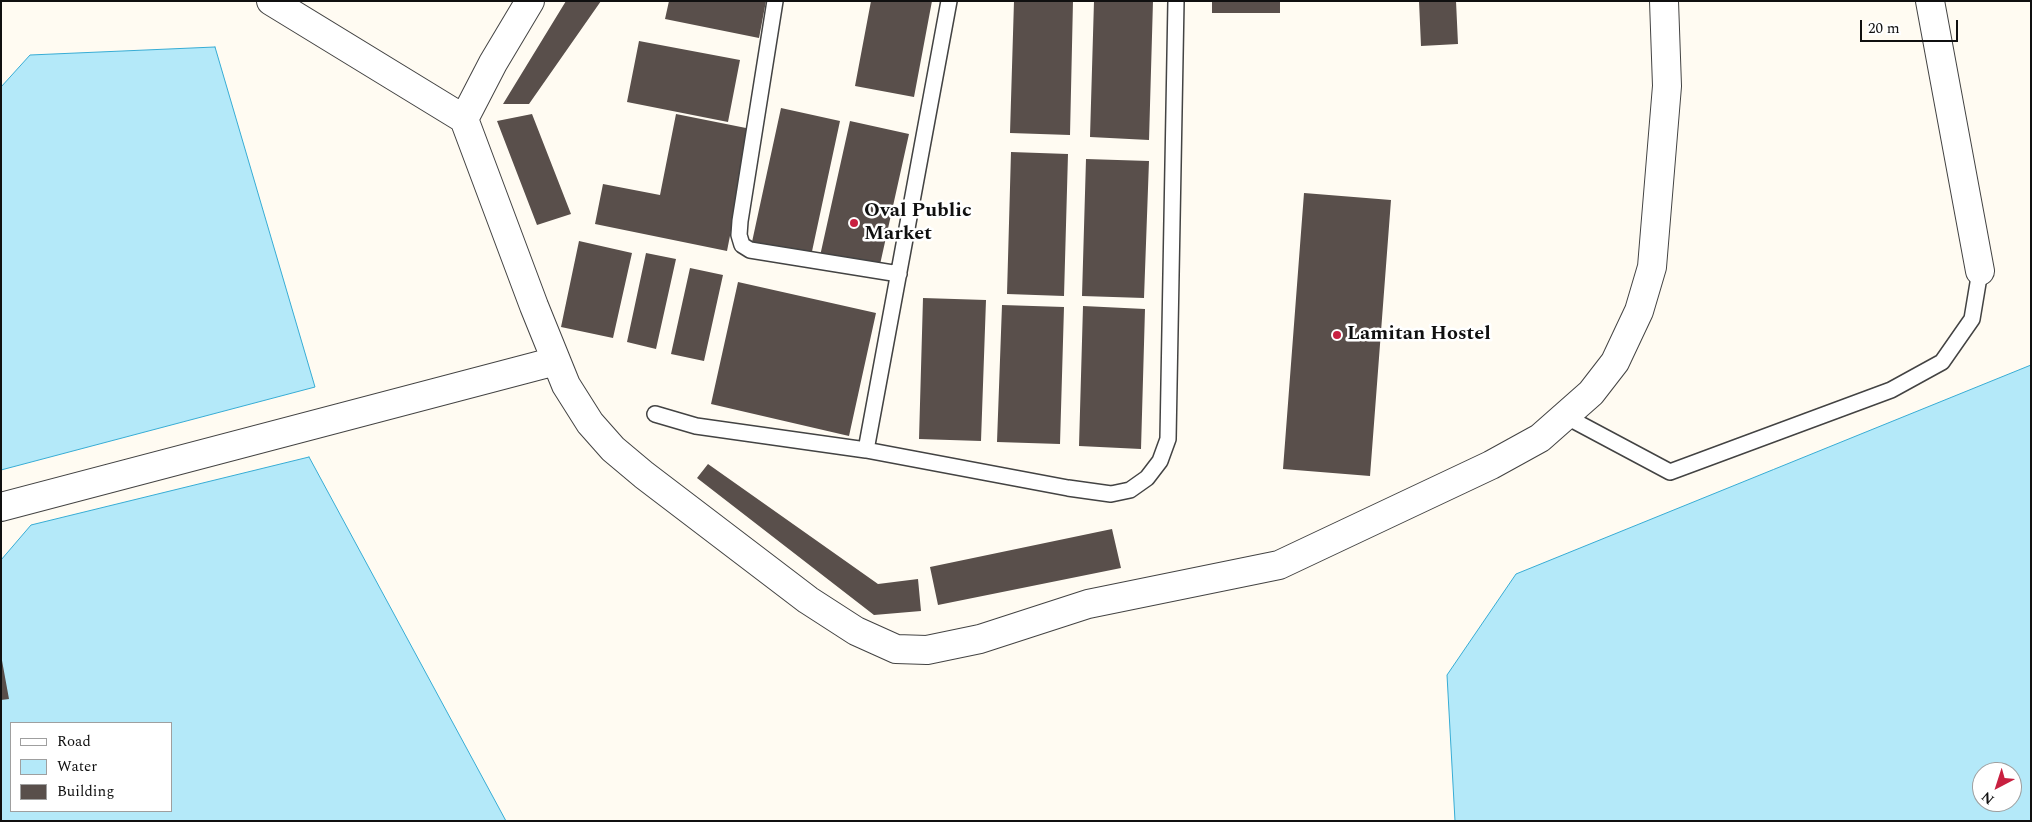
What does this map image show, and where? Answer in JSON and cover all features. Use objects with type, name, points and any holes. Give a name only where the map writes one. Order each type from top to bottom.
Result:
[{"type":"street","points":[[271,1],[464,119],[566,385],[590,423],[614,449],[644,475],[808,600],[856,631],[896,649],[920,650],[980,639],[1088,604],[1279,564],[1490,465],[1540,438],[1591,394],[1615,362],[1639,310],[1652,267],[1667,86],[1664,1]]},
{"type":"street","points":[[464,119],[493,63],[530,1]]},
{"type":"street","points":[[1930,1],[1980,271]]},
{"type":"street","points":[[1,507],[556,361]]},
{"type":"lane","points":[[775,1],[738,235],[742,244],[750,250],[899,274]]},
{"type":"lane","points":[[866,450],[949,1]]},
{"type":"lane","points":[[655,414],[696,426],[866,450],[1068,488],[1111,494],[1130,490],[1147,478],[1160,462],[1168,439],[1176,1]]},
{"type":"lane","points":[[1565,416],[1670,472],[1891,390],[1942,362],[1972,319],[1980,271]]},
{"type":"water","points":[[215,47],[315,387],[1,470],[1,87],[30,55]]},
{"type":"water","points":[[2031,365],[2031,821],[1455,821],[1447,675],[1516,574]]},
{"type":"water","points":[[309,457],[506,821],[1,821],[1,560],[31,525]]},
{"type":"building","points":[[566,1],[601,1],[529,104],[503,104]]},
{"type":"building","points":[[669,1],[766,1],[759,38],[665,19]]},
{"type":"building","points":[[871,1],[932,1],[914,97],[855,86]]},
{"type":"building","points":[[1014,1],[1073,1],[1070,135],[1010,133]]},
{"type":"building","points":[[1094,1],[1153,1],[1149,140],[1090,137]]},
{"type":"building","points":[[1212,1],[1280,1],[1280,13],[1212,13]]},
{"type":"building","points":[[1419,1],[1456,1],[1458,44],[1421,46]]},
{"type":"building","points":[[639,41],[740,60],[728,122],[627,102]]},
{"type":"building","points":[[781,108],[840,121],[811,256],[752,242]]},
{"type":"building","points":[[532,114],[571,214],[537,225],[497,121]]},
{"type":"building","points":[[676,114],[751,129],[727,251],[595,224],[603,184],[660,195]]},
{"type":"building","points":[[850,121],[909,134],[879,269],[820,256]]},
{"type":"building","points":[[1011,152],[1068,154],[1064,296],[1007,294]]},
{"type":"building","points":[[1086,159],[1149,161],[1144,298],[1082,296]]},
{"type":"building","name":"Lamitan Hostel","points":[[1304,193],[1391,200],[1370,476],[1283,469]]},
{"type":"building","points":[[579,241],[632,253],[613,338],[561,327]]},
{"type":"building","points":[[646,253],[676,259],[656,349],[627,342]]},
{"type":"building","points":[[690,268],[723,275],[704,361],[671,354]]},
{"type":"building","points":[[738,282],[876,313],[849,436],[711,404]]},
{"type":"building","points":[[923,298],[986,300],[981,441],[919,439]]},
{"type":"building","points":[[1002,305],[1064,307],[1060,444],[997,442]]},
{"type":"building","points":[[1083,306],[1145,309],[1141,449],[1079,446]]},
{"type":"building","points":[[708,464],[878,584],[918,579],[921,611],[874,615],[697,478]]},
{"type":"building","points":[[1112,529],[1121,568],[938,605],[930,567]]},
{"type":"building","points":[[1,655],[9,699],[1,700]]},
{"type":"place","name":"Oval Public Market","points":[[854,223]]},
{"type":"place","name":"Lamitan Hostel","points":[[1337,335]]}]
